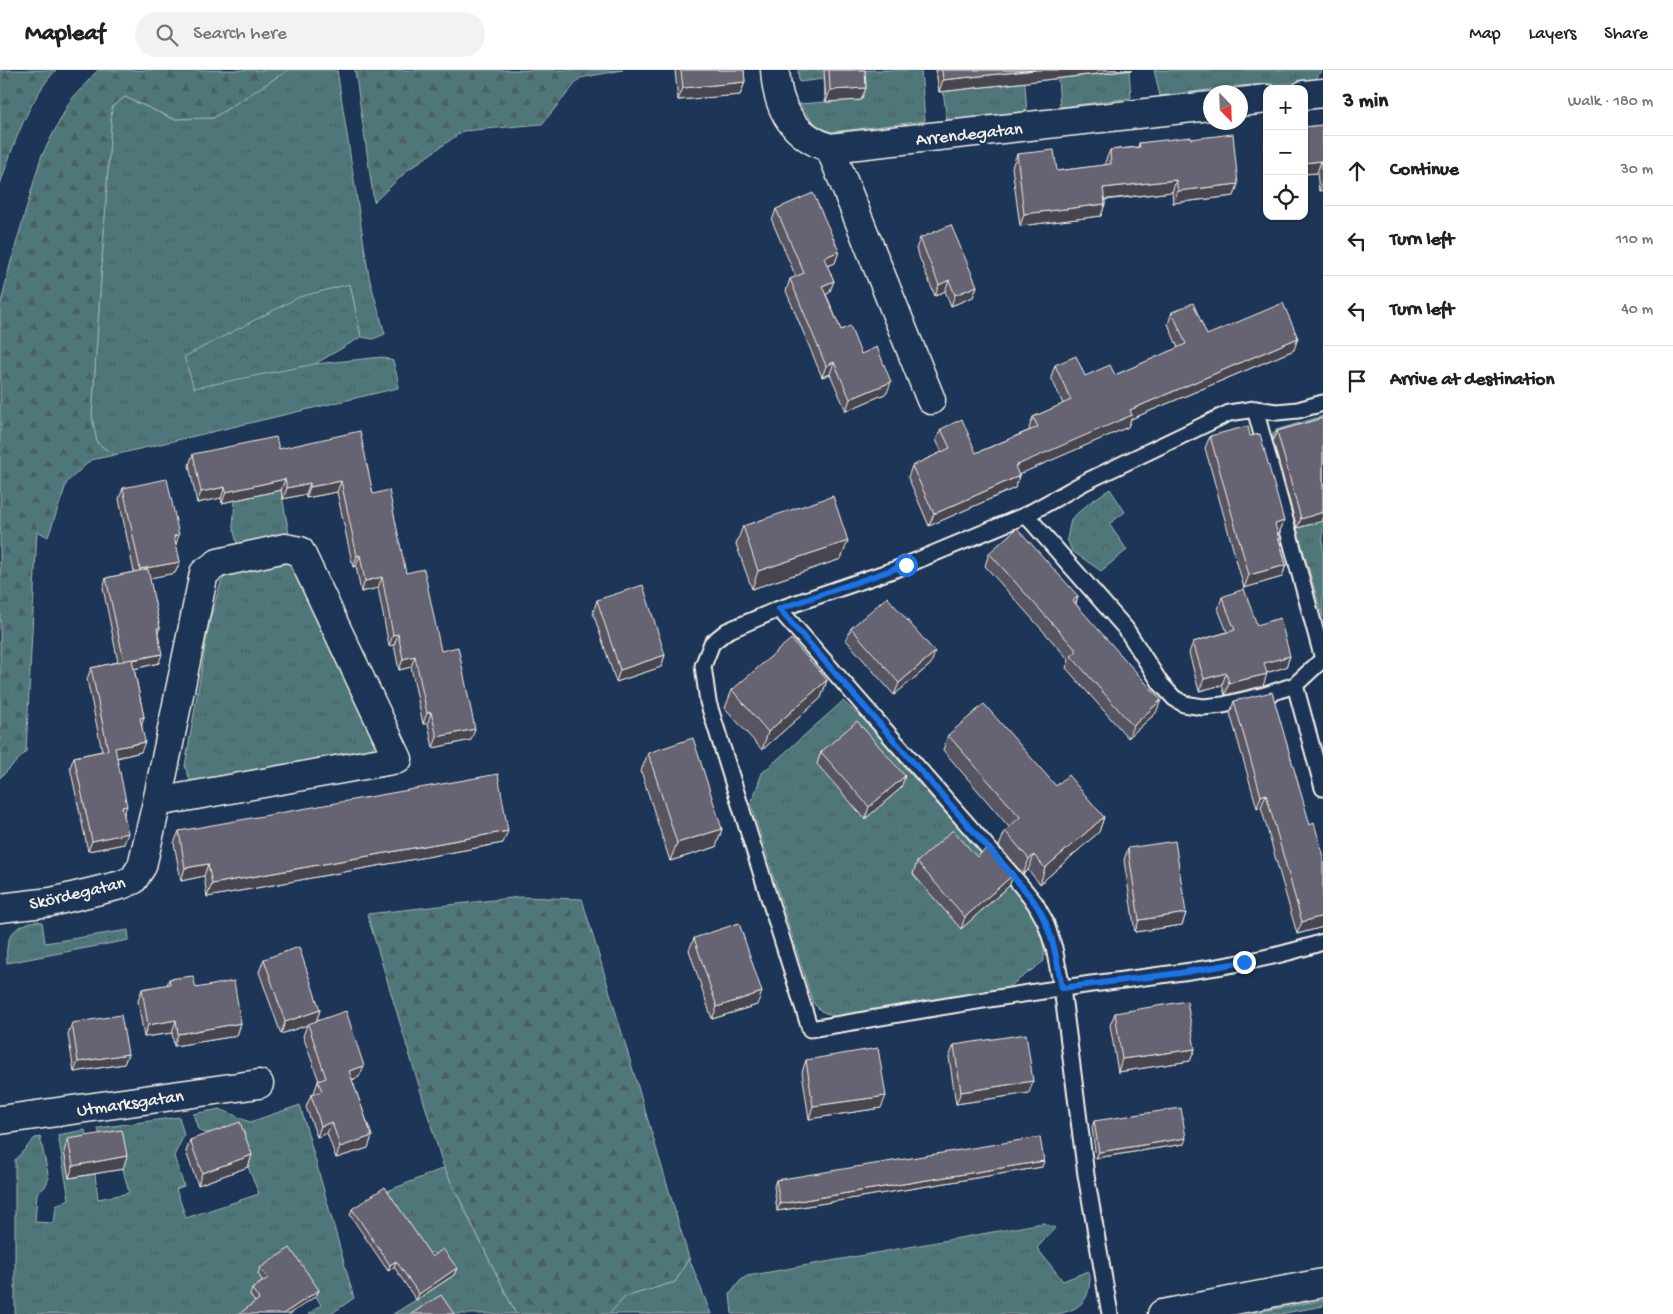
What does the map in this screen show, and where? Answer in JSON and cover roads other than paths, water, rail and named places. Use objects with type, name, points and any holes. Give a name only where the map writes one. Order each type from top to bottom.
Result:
[{"type":"street","name":"Arrendegatan","points":[[775,70],[779,99],[787,117],[800,133],[816,144],[830,148],[1203,107]]},
{"type":"street","points":[[1308,95],[1323,93]]},
{"type":"street","points":[[1248,101],[1263,99]]},
{"type":"street","points":[[830,148],[931,400]]},
{"type":"street","name":"Skördegatan","points":[[0,908],[51,902],[121,886],[133,880],[142,866],[157,802],[204,573],[218,563],[226,561],[285,548],[300,551],[398,759],[157,802]]},
{"type":"street","name":"Utmarksgatan","points":[[0,1120],[259,1084]]},
{"type":"street","points":[[1162,1314],[1323,1283]]},
{"type":"lane","points":[[1323,403],[1277,412],[1255,409],[1229,413],[1085,482],[1026,515],[899,568],[779,609],[727,631],[712,643],[703,666],[708,702],[810,1029],[1062,988],[1216,967],[1297,950],[1323,942]]},
{"type":"lane","points":[[1026,515],[1126,630],[1148,666],[1174,698],[1184,704],[1203,707],[1223,705],[1295,686],[1323,659],[1255,409]]},
{"type":"lane","points":[[779,609],[1018,882],[1035,903],[1045,921],[1054,948],[1062,988],[1086,1175],[1110,1314]]},
{"type":"lane","points":[[1295,686],[1323,788]]}]
